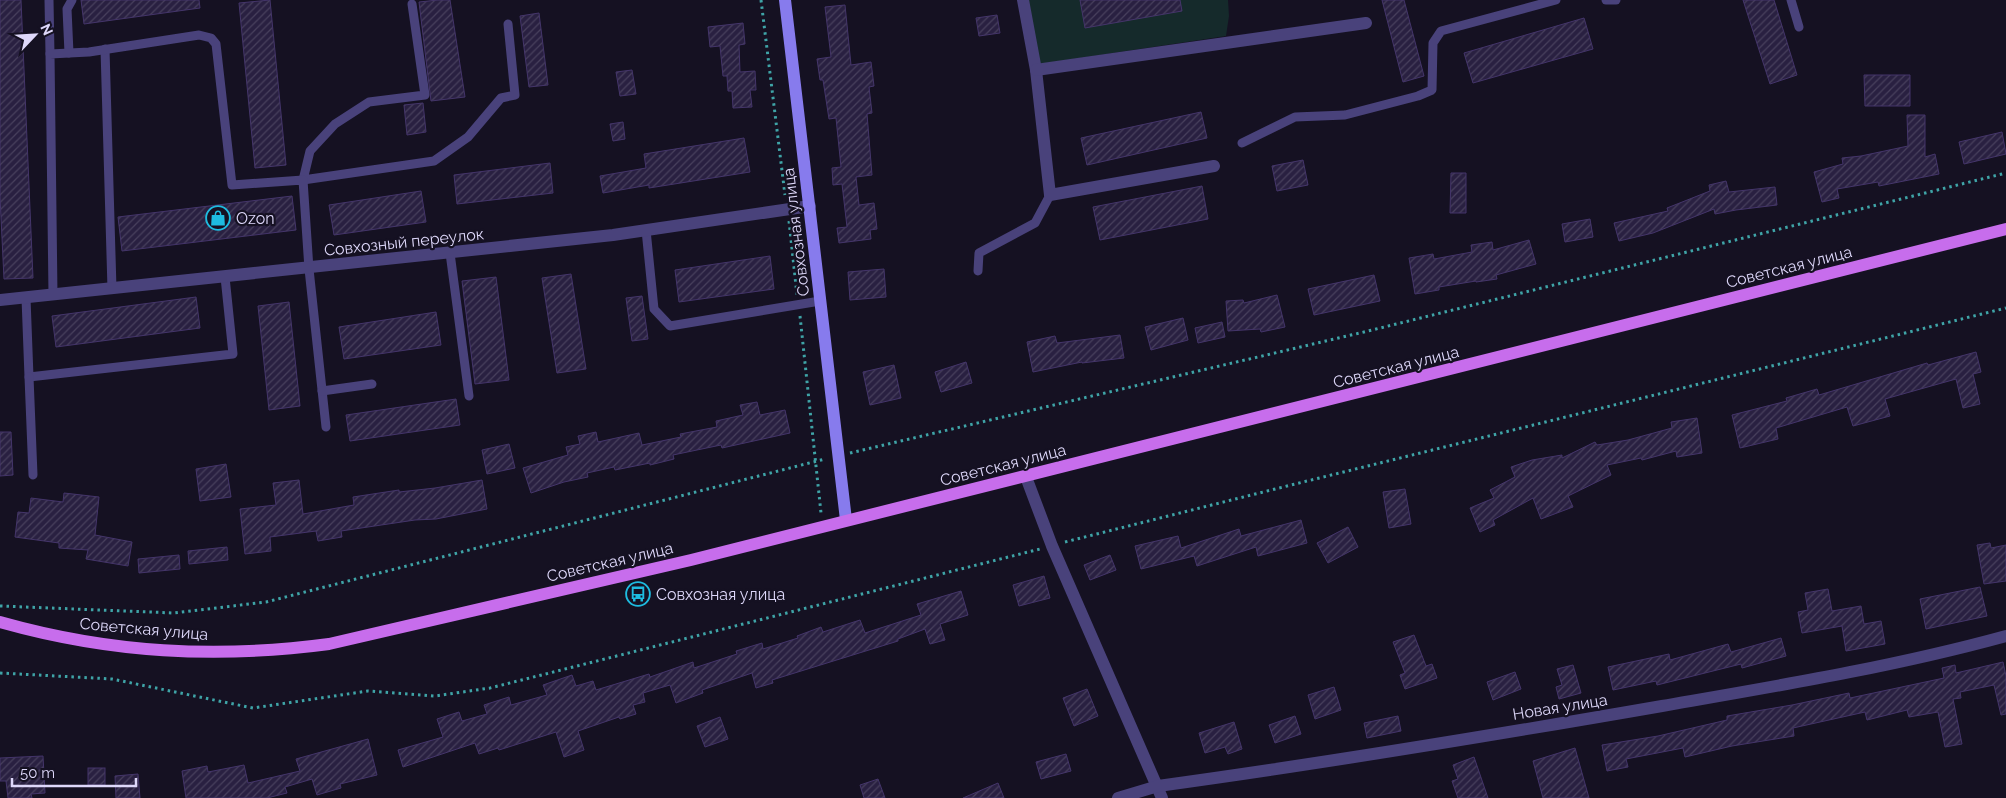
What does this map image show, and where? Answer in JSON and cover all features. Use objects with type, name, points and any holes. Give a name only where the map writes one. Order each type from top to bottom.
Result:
[{"type":"main road","name":"Советская улица","points":[[0,622],[35,632],[71,639],[192,653],[294,648],[329,644],[691,560],[2006,229]]},
{"type":"street","name":"Совхозная улица","points":[[786,0],[846,520]]},
{"type":"street","points":[[1023,0],[1036,70],[1050,196],[1214,166]]},
{"type":"street","points":[[1036,70],[1366,23]]},
{"type":"street","name":"Совхозный переулок","points":[[0,300],[450,253],[646,230],[810,206]]},
{"type":"street","points":[[1026,477],[1052,546],[1160,792]]},
{"type":"street","name":"Новая улица","points":[[1118,798],[1732,694],[1897,663],[2006,636]]},
{"type":"lane","points":[[49,0],[53,295]]},
{"type":"lane","points":[[69,53],[67,9],[72,0]]},
{"type":"lane","points":[[1242,143],[1295,117],[1345,115],[1418,96],[1432,90],[1433,43],[1440,31],[1556,0]]},
{"type":"lane","points":[[1606,0],[1616,0]]},
{"type":"lane","points":[[1791,0],[1799,27]]},
{"type":"lane","points":[[326,427],[303,180],[310,151],[335,124],[369,102],[424,95],[412,4]]},
{"type":"lane","points":[[50,54],[105,49],[199,35],[212,38],[216,44],[232,185],[303,180],[434,161],[468,137],[501,98],[515,95],[508,24]]},
{"type":"lane","points":[[105,49],[112,289]]},
{"type":"lane","points":[[978,271],[979,253],[1035,223],[1050,196]]},
{"type":"lane","points":[[646,230],[654,309],[670,326],[820,301]]},
{"type":"lane","points":[[450,253],[469,396]]},
{"type":"lane","points":[[29,377],[234,354],[225,277]]},
{"type":"lane","points":[[26,298],[33,475]]},
{"type":"lane","points":[[322,391],[372,384]]},
{"type":"path","points":[[761,0],[787,208],[822,526]]},
{"type":"path","points":[[0,606],[174,613],[266,602],[838,455],[1364,332],[2006,173]]},
{"type":"path","points":[[0,673],[112,679],[253,708],[368,691],[435,696],[490,688],[1287,486],[2006,308]]},
{"type":"green space","points":[[1026,0],[1228,0],[1229,16],[1226,36],[1040,64]]},
{"type":"building","points":[[0,0],[21,0],[33,278],[4,279],[0,197]]},
{"type":"building","points":[[81,0],[199,0],[200,8],[84,24]]},
{"type":"building","points":[[270,0],[286,165],[255,168],[239,3]]},
{"type":"building","points":[[450,0],[465,97],[431,101],[419,2]]},
{"type":"building","points":[[1080,0],[1180,0],[1182,11],[1085,28]]},
{"type":"building","points":[[1382,0],[1404,0],[1424,76],[1403,82]]},
{"type":"building","points":[[1743,0],[1774,0],[1797,75],[1770,84]]},
{"type":"building","points":[[845,5],[851,65],[871,62],[874,86],[869,87],[872,113],[867,114],[872,175],[856,177],[859,205],[874,203],[877,229],[870,230],[871,239],[839,243],[837,228],[847,227],[842,184],[833,185],[832,168],[841,167],[836,118],[829,119],[823,80],[820,80],[817,59],[831,57],[825,7]]},
{"type":"building","points":[[539,13],[548,85],[529,87],[520,16]]},
{"type":"building","points":[[997,15],[1000,33],[979,36],[976,18]]},
{"type":"building","points":[[1584,18],[1593,49],[1473,83],[1464,53]]},
{"type":"building","points":[[743,23],[745,44],[739,45],[740,72],[755,71],[756,90],[750,90],[752,107],[733,108],[732,91],[728,91],[727,76],[723,76],[720,46],[710,47],[708,27]]},
{"type":"building","points":[[632,70],[636,94],[620,96],[616,72]]},
{"type":"building","points":[[1864,75],[1910,75],[1910,106],[1865,106]]},
{"type":"building","points":[[423,103],[426,132],[407,135],[404,105]]},
{"type":"building","points":[[1201,112],[1207,138],[1087,165],[1081,138]]},
{"type":"building","points":[[1907,115],[1925,115],[1925,157],[1935,154],[1939,174],[1879,186],[1878,182],[1837,189],[1839,198],[1822,202],[1814,172],[1843,164],[1842,158],[1908,146]]},
{"type":"building","points":[[623,122],[625,139],[613,141],[610,124]]},
{"type":"building","points":[[2002,132],[2006,154],[1964,164],[1959,142]]},
{"type":"building","points":[[744,138],[750,172],[649,188],[649,185],[603,193],[600,176],[646,168],[644,154]]},
{"type":"building","points":[[1303,160],[1308,185],[1277,191],[1272,166]]},
{"type":"building","points":[[550,163],[553,193],[457,204],[454,175]]},
{"type":"building","points":[[1451,173],[1466,173],[1466,213],[1450,213]]},
{"type":"building","points":[[1726,181],[1729,192],[1775,187],[1777,205],[1715,214],[1714,209],[1653,233],[1619,241],[1614,223],[1668,211],[1667,208],[1710,191],[1709,185]]},
{"type":"building","points":[[1202,186],[1208,219],[1100,240],[1093,207]]},
{"type":"building","points":[[421,191],[426,222],[334,235],[329,205]]},
{"type":"building","points":[[292,196],[296,230],[122,251],[118,217]]},
{"type":"building","points":[[1590,219],[1593,237],[1565,242],[1562,224]]},
{"type":"building","points":[[1529,240],[1536,264],[1496,275],[1497,279],[1439,287],[1439,290],[1415,294],[1409,258],[1433,254],[1434,259],[1472,252],[1471,245],[1492,242],[1493,250]]},
{"type":"building","points":[[770,256],[774,289],[679,302],[675,270]]},
{"type":"building","points":[[884,269],[886,297],[850,300],[848,272]]},
{"type":"building","points":[[571,274],[586,369],[557,373],[542,278]]},
{"type":"building","points":[[1374,275],[1380,301],[1314,315],[1308,289]]},
{"type":"building","points":[[496,277],[509,380],[475,384],[462,281]]},
{"type":"building","points":[[1277,295],[1285,327],[1261,332],[1260,329],[1228,331],[1226,301],[1243,300],[1244,303]]},
{"type":"building","points":[[642,296],[648,339],[632,341],[626,298]]},
{"type":"building","points":[[196,297],[200,328],[56,347],[52,316]]},
{"type":"building","points":[[289,302],[300,406],[269,410],[258,306]]},
{"type":"building","points":[[436,312],[441,345],[344,359],[339,327]]},
{"type":"building","points":[[1183,318],[1188,340],[1151,350],[1145,327]]},
{"type":"building","points":[[1222,322],[1225,337],[1198,343],[1195,328]]},
{"type":"building","points":[[1120,335],[1124,358],[1082,362],[1033,372],[1027,342],[1055,336],[1057,343]]},
{"type":"building","points":[[1976,352],[1981,372],[1973,374],[1980,404],[1963,408],[1956,379],[1885,399],[1890,416],[1853,426],[1847,407],[1776,428],[1778,439],[1740,448],[1732,415],[1787,401],[1786,398],[1817,389],[1819,395],[1927,363],[1928,365]]},
{"type":"building","points":[[966,362],[972,383],[941,392],[935,372]]},
{"type":"building","points":[[894,365],[901,398],[870,405],[863,372]]},
{"type":"building","points":[[456,399],[460,425],[350,441],[346,415]]},
{"type":"building","points":[[757,402],[760,415],[785,410],[790,433],[722,448],[721,445],[673,455],[674,459],[650,465],[650,463],[615,470],[614,467],[587,473],[588,477],[564,482],[531,493],[523,468],[568,455],[566,447],[580,444],[578,436],[596,432],[598,442],[639,433],[642,445],[681,437],[680,434],[717,427],[716,421],[743,415],[740,405]]},
{"type":"building","points":[[1697,418],[1702,453],[1677,457],[1676,451],[1642,460],[1641,458],[1607,465],[1611,475],[1568,496],[1573,507],[1541,519],[1533,498],[1493,520],[1495,525],[1480,532],[1470,508],[1494,498],[1490,490],[1515,477],[1511,467],[1532,460],[1562,455],[1562,458],[1595,442],[1597,445],[1628,440],[1672,428],[1671,422]]},
{"type":"building","points":[[0,432],[11,432],[13,475],[0,476]]},
{"type":"building","points":[[509,444],[515,468],[487,474],[482,450]]},
{"type":"building","points":[[226,464],[231,497],[200,501],[196,469]]},
{"type":"building","points":[[299,480],[303,514],[354,505],[353,497],[399,490],[399,492],[435,488],[482,480],[487,509],[436,519],[415,520],[341,531],[342,537],[318,541],[316,531],[270,537],[271,551],[245,554],[240,509],[276,505],[273,483]]},
{"type":"building","points":[[1405,489],[1411,524],[1389,528],[1383,492]]},
{"type":"building","points":[[64,493],[99,497],[95,535],[132,542],[128,566],[86,559],[88,550],[59,548],[59,543],[15,537],[18,512],[29,513],[31,498],[63,502]]},
{"type":"building","points":[[1301,520],[1307,543],[1258,556],[1256,547],[1197,566],[1194,556],[1141,569],[1135,546],[1178,536],[1181,548],[1239,529],[1241,536]]},
{"type":"building","points":[[1348,527],[1358,547],[1328,563],[1317,543]]},
{"type":"building","points":[[1990,543],[1991,548],[2006,545],[2006,581],[1984,584],[1977,545]]},
{"type":"building","points":[[227,547],[228,560],[189,564],[188,551]]},
{"type":"building","points":[[179,555],[180,569],[139,573],[138,559]]},
{"type":"building","points":[[1110,555],[1116,570],[1090,580],[1084,565]]},
{"type":"building","points":[[1044,576],[1050,598],[1019,606],[1013,585]]},
{"type":"building","points":[[1980,587],[1987,616],[1926,629],[1920,599]]},
{"type":"building","points":[[1828,589],[1832,611],[1861,606],[1864,624],[1881,621],[1885,644],[1846,651],[1842,626],[1802,633],[1798,612],[1808,610],[1805,593]]},
{"type":"building","points":[[961,591],[968,615],[940,624],[945,640],[930,644],[925,629],[898,639],[898,641],[772,680],[773,683],[756,688],[752,673],[702,690],[703,693],[676,703],[670,685],[643,693],[645,702],[633,705],[636,714],[620,719],[619,717],[578,731],[584,750],[564,757],[556,732],[499,750],[498,748],[479,754],[475,743],[403,767],[398,750],[443,737],[437,719],[459,712],[462,721],[487,714],[484,705],[509,697],[511,705],[547,695],[543,685],[572,675],[576,686],[593,681],[596,690],[649,674],[650,677],[693,662],[694,668],[737,654],[736,651],[762,643],[763,649],[798,638],[797,636],[821,627],[823,632],[860,620],[865,633],[921,615],[917,604]]},
{"type":"building","points":[[1414,635],[1426,666],[1432,664],[1437,678],[1405,689],[1400,675],[1405,673],[1393,642]]},
{"type":"building","points":[[1781,638],[1786,656],[1742,668],[1741,664],[1657,685],[1656,681],[1613,690],[1608,667],[1669,654],[1670,660],[1728,644],[1731,652]]},
{"type":"building","points":[[2003,662],[2006,676],[2006,714],[2001,715],[1994,685],[1960,692],[1961,698],[1953,699],[1962,744],[1945,747],[1938,712],[1909,717],[1907,710],[1867,720],[1865,712],[1793,728],[1794,736],[1732,746],[1685,757],[1683,748],[1626,759],[1628,767],[1607,771],[1602,745],[1658,736],[1727,720],[1727,716],[1849,693],[1850,698],[1944,678],[1942,668],[1955,665],[1956,673]]},
{"type":"building","points":[[1573,665],[1581,693],[1559,699],[1556,687],[1562,685],[1557,669]]},
{"type":"building","points":[[1515,672],[1521,689],[1493,700],[1487,682]]},
{"type":"building","points":[[1334,687],[1341,710],[1315,719],[1308,695]]},
{"type":"building","points":[[1087,689],[1098,716],[1074,726],[1063,698]]},
{"type":"building","points":[[1295,716],[1301,734],[1275,743],[1269,725]]},
{"type":"building","points":[[1398,716],[1401,731],[1367,738],[1364,723]]},
{"type":"building","points":[[720,717],[728,739],[705,747],[697,726]]},
{"type":"building","points":[[1234,722],[1242,749],[1228,754],[1225,747],[1205,753],[1199,733]]},
{"type":"building","points":[[368,739],[377,775],[340,784],[341,788],[317,795],[312,779],[285,787],[287,793],[267,798],[186,798],[182,771],[207,766],[208,772],[244,765],[248,783],[300,771],[296,759]]},
{"type":"building","points":[[1575,748],[1589,798],[1543,798],[1533,761]]},
{"type":"building","points":[[1066,754],[1071,771],[1041,779],[1036,762]]},
{"type":"building","points":[[43,756],[45,793],[31,794],[32,798],[8,798],[6,781],[0,781],[0,758]]},
{"type":"building","points":[[1474,757],[1488,798],[1458,798],[1452,781],[1458,779],[1453,765]]},
{"type":"building","points":[[88,768],[105,768],[105,785],[88,785]]},
{"type":"building","points":[[138,774],[140,798],[116,798],[115,776]]},
{"type":"building","points":[[878,779],[885,798],[864,798],[860,785]]},
{"type":"building","points":[[998,783],[1004,798],[963,798]]},
{"type":"place","name":"Ozon","points":[[218,218]]},
{"type":"place","name":"Совхозная улица","points":[[638,594]]}]
